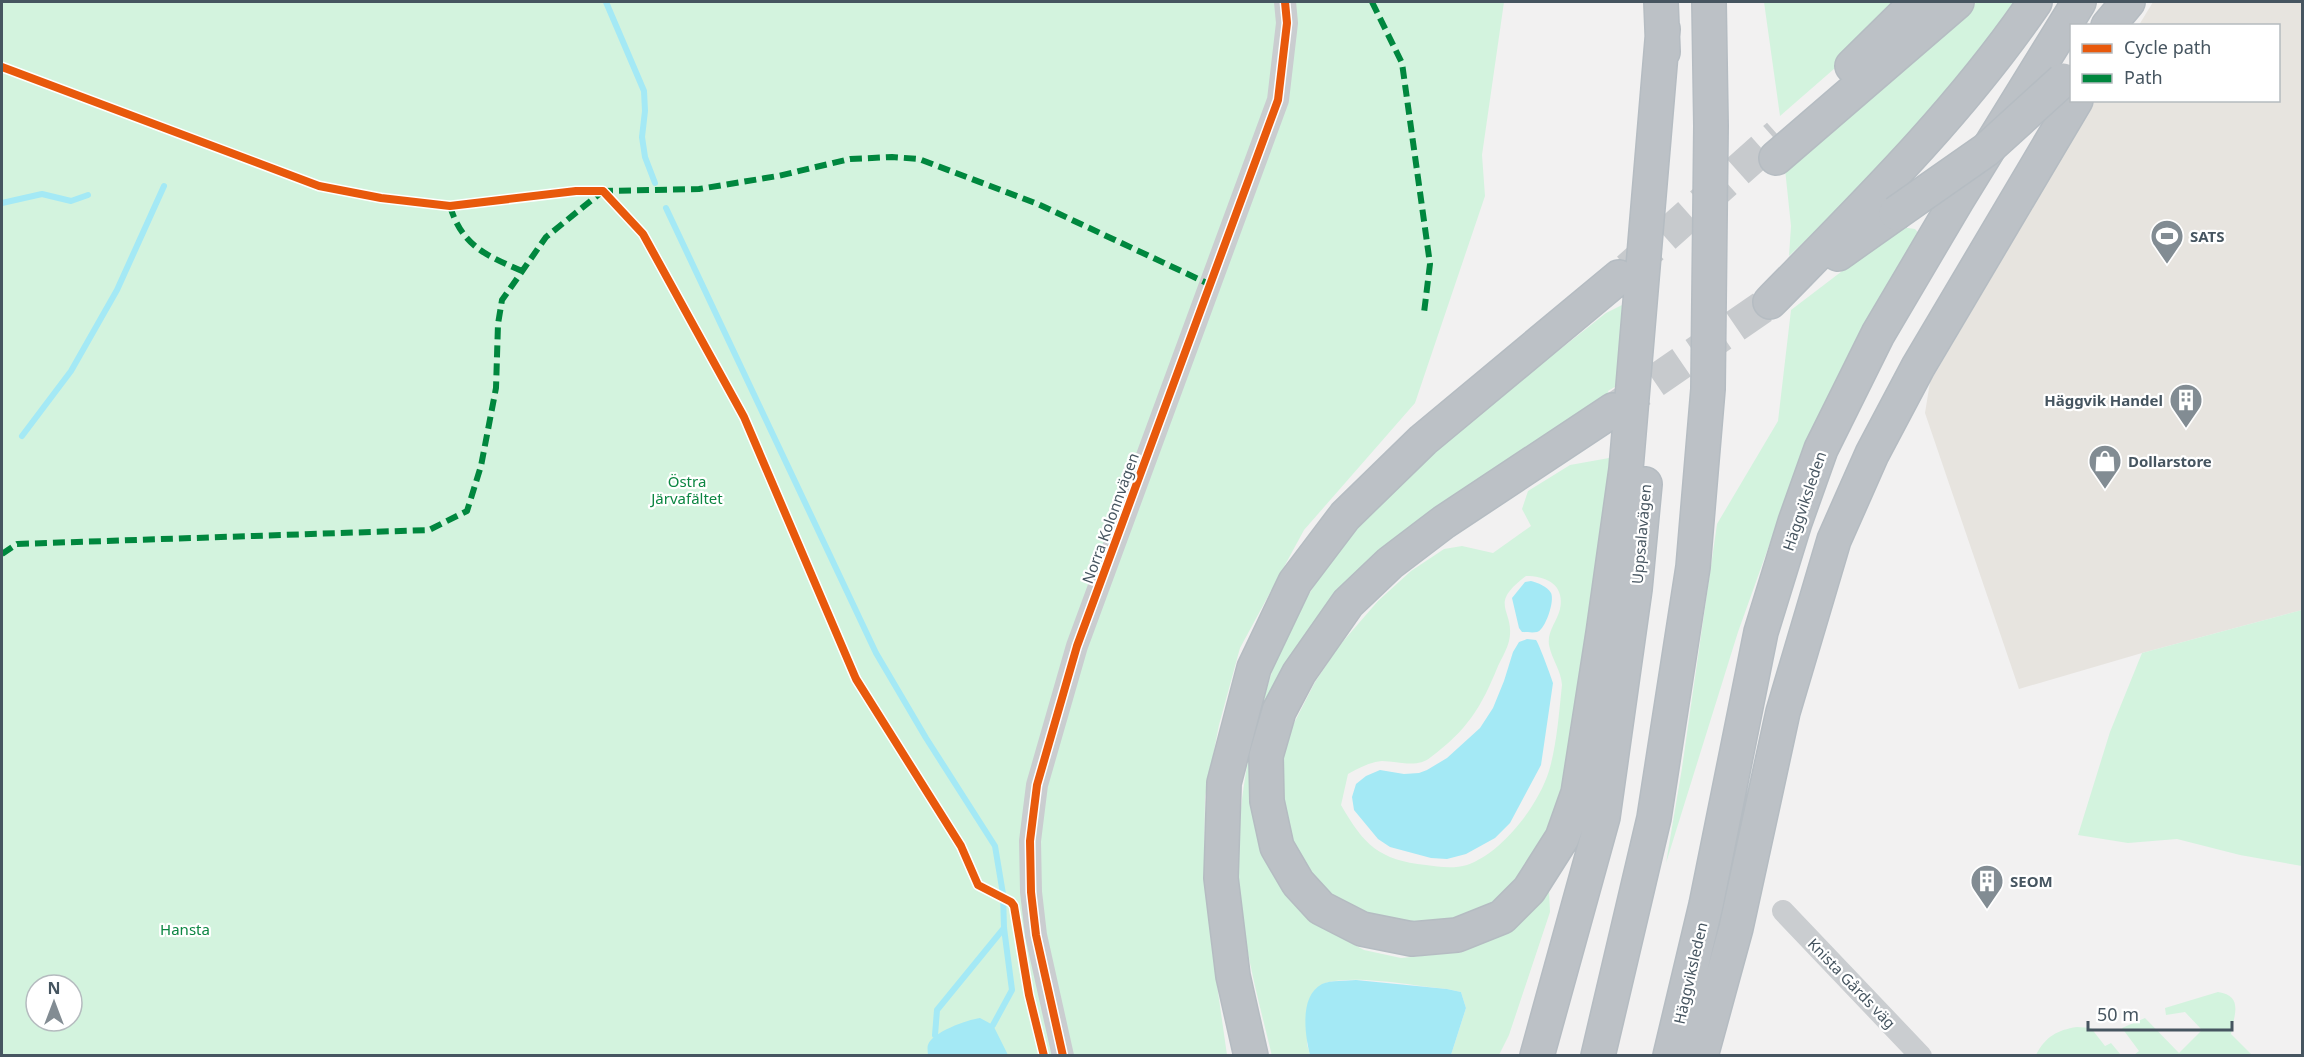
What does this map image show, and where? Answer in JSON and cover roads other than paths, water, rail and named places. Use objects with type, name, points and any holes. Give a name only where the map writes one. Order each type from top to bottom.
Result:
[{"type":"highway","points":[[1598,1056],[1654,818],[1693,567],[1708,389],[1712,126],[1709,2]]},
{"type":"highway","points":[[1917,2],[1848,70],[1777,146],[1957,2]]},
{"type":"highway","points":[[2035,2],[2013,34],[1899,170],[1770,302],[1986,150],[2070,84]]},
{"type":"highway","name":"Häggviksleden","points":[[1670,1056],[1706,905],[1761,632],[1795,522],[1821,449],[1878,334],[1957,200],[2079,2]]},
{"type":"highway","points":[[2110,24],[2130,2]]},
{"type":"highway","points":[[2120,24],[2130,2]]},
{"type":"highway","points":[[1612,410],[1444,522],[1390,563],[1348,603],[1299,674],[1279,711],[1266,756],[1267,801],[1277,847],[1298,883],[1321,908],[1362,929],[1412,939],[1457,935],[1502,917],[1529,890],[1562,838],[1578,793],[1604,633],[1626,468],[1662,15]]},
{"type":"highway","name":"Uppsalavägen","points":[[1537,1056],[1603,818],[1635,589],[1656,366],[1662,15]]},
{"type":"highway","points":[[1701,1056],[1736,928],[1783,712],[1834,540],[1872,453],[2070,84]]},
{"type":"highway","points":[[1251,1056],[1233,976],[1221,878],[1224,783],[1254,668],[1279,614],[1295,582],[1345,516],[1424,440],[1619,277]]},
{"type":"street","name":"Norra Kolonnvägen","points":[[1064,1056],[1036,935],[1031,892],[1030,841],[1037,785],[1077,646],[1278,100],[1287,22],[1285,2]]},
{"type":"street","name":"Knista Gårds väg","points":[[1783,911],[1921,1056]]},
{"type":"water","points":[[1531,581],[1542,585],[1551,593],[1552,602],[1546,621],[1540,630],[1522,632],[1512,598],[1525,582]]},
{"type":"water","points":[[1527,639],[1536,640],[1553,683],[1541,765],[1510,823],[1495,838],[1466,854],[1447,859],[1431,858],[1390,847],[1378,839],[1354,810],[1352,797],[1356,784],[1366,776],[1380,770],[1404,774],[1419,773],[1447,758],[1480,728],[1493,708],[1513,652],[1519,642]]},
{"type":"water","points":[[1356,980],[1461,992],[1466,1008],[1451,1055],[1310,1055],[1306,1017],[1310,997],[1322,984]]},
{"type":"water","points":[[980,1018],[993,1025],[1008,1055],[928,1055],[928,1045],[931,1040],[943,1031]]},
{"type":"waterway","points":[[606,2],[644,91],[645,111],[642,137],[645,157],[655,183]]},
{"type":"waterway","points":[[22,436],[71,371],[117,290],[164,186]]},
{"type":"waterway","points":[[2,203],[42,194],[71,201],[88,195]]},
{"type":"waterway","points":[[666,208],[876,653],[926,738],[995,846],[1003,894],[1004,928],[1012,990],[993,1025]]},
{"type":"waterway","points":[[935,1035],[937,1010],[1004,928]]},
{"type":"tunnel","points":[[1628,269],[1778,135]]},
{"type":"tunnel","points":[[1614,409],[1770,302]]},
{"type":"place","name":"SATS","points":[[2167,265]]},
{"type":"place","name":"Häggvik Handel","points":[[2186,429]]},
{"type":"place","name":"Dollarstore","points":[[2105,490]]},
{"type":"place","name":"SEOM","points":[[1987,910]]},
{"type":"park label","name":"Östra Järvafältet","points":[[687,490]]},
{"type":"park label","name":"Hansta","points":[[185,929]]}]
